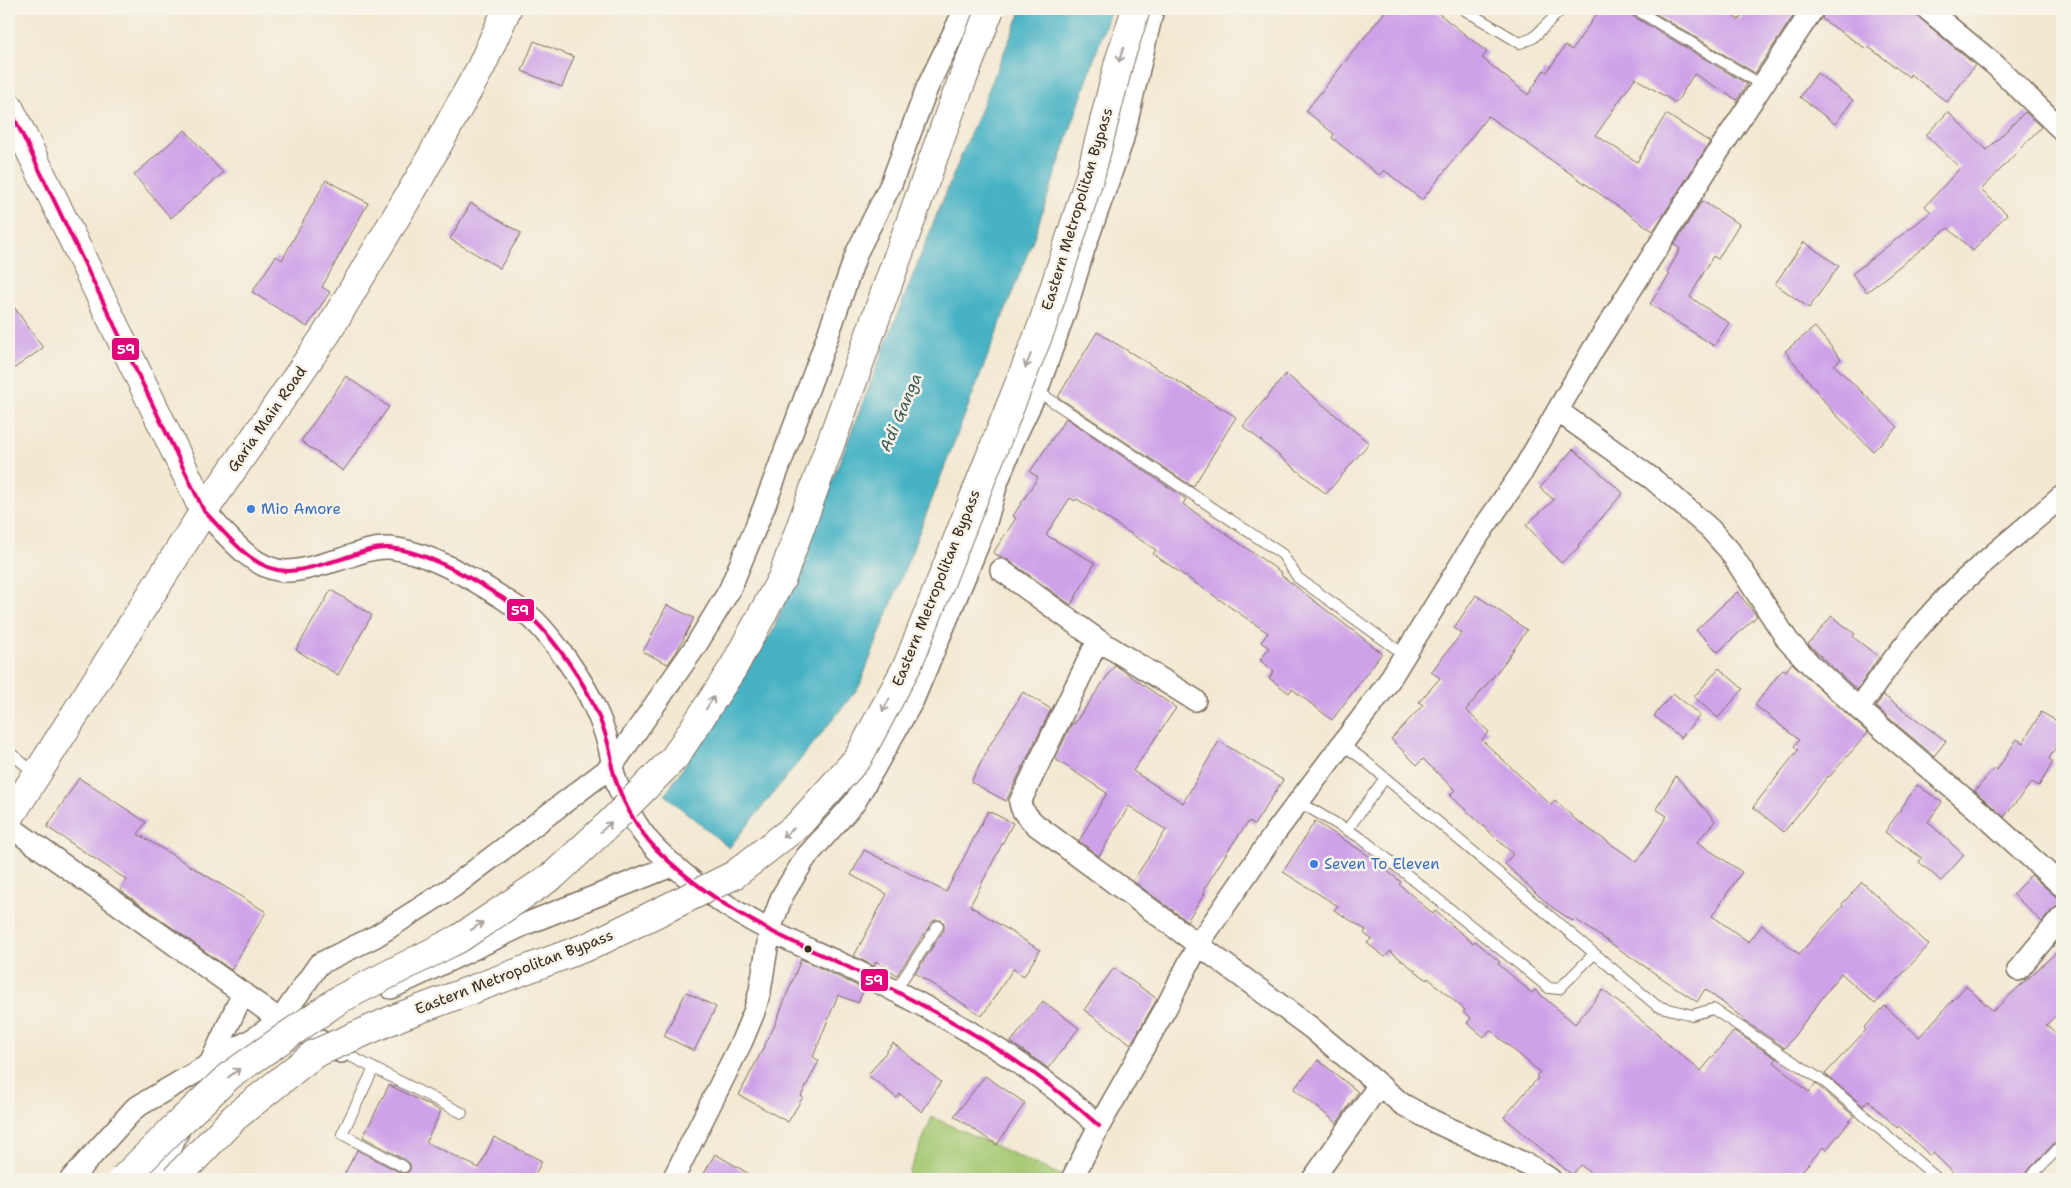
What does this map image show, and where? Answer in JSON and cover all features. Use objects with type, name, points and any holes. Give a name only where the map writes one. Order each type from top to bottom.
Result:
[{"type":"main road","name":"Garia Main Road","points":[[9,818],[204,511],[327,333],[420,177],[481,67],[507,9]]},
{"type":"main road","points":[[123,1179],[229,1076],[340,999],[460,938],[555,874],[612,821],[674,757],[733,668],[782,578],[951,109],[990,9]]},
{"type":"main road","name":"Eastern Metropolitan Bypass","points":[[174,1179],[235,1117],[314,1054],[401,1016],[592,945],[734,875],[798,825],[858,758],[908,664],[1042,326],[1091,173],[1119,62],[1136,9]]},
{"type":"main road","points":[[9,107],[204,511]]},
{"type":"street","points":[[672,1179],[742,1041],[754,1012],[760,991],[770,930],[782,896],[806,857],[855,802],[913,700],[983,533],[997,483],[1015,437],[1037,391],[1068,306],[1084,249],[1122,142],[1153,9]]},
{"type":"street","points":[[1072,1179],[1099,1126],[1167,1006],[1199,943],[1275,833],[1385,687],[1478,536],[1521,474],[1592,351],[1762,85],[1813,9]]},
{"type":"street","points":[[1927,9],[1995,65],[2062,130]]},
{"type":"street","points":[[71,1179],[135,1108],[256,1037],[280,1020],[319,964],[376,936],[453,887],[612,766],[695,647],[729,591],[767,498],[857,252],[890,184],[927,88],[960,10]]},
{"type":"street","points":[[1558,411],[1654,480],[1710,529],[1728,550],[1788,641],[1859,709],[1985,816],[2062,886]]},
{"type":"street","points":[[1859,709],[1880,676],[1908,640],[1959,585],[2062,497]]},
{"type":"street","points":[[204,511],[250,557],[278,570],[304,569],[370,549],[388,548],[405,551],[437,562],[465,575],[500,596],[533,619],[571,668],[594,705],[611,756],[612,766],[628,810],[656,848],[674,865],[722,902],[770,930],[895,991],[955,1024],[1017,1062],[1082,1110],[1099,1126]]},
{"type":"street","points":[[1001,570],[1098,640],[1195,700]]},
{"type":"street","points":[[1098,640],[1020,802],[1025,815],[1310,1027],[1379,1085],[1414,1111],[1532,1167],[1550,1179]]},
{"type":"street","points":[[9,826],[280,1020],[342,1052]]},
{"type":"street","points":[[280,1020],[328,1017],[528,923],[674,865]]},
{"type":"street","points":[[2018,970],[2062,917]]},
{"type":"street","points":[[156,1179],[243,994]]},
{"type":"street","points":[[1313,1179],[1379,1085]]},
{"type":"lane","points":[[1463,9],[1520,43],[1532,38],[1562,9]]},
{"type":"lane","points":[[1635,9],[1762,85]]},
{"type":"lane","points":[[1037,391],[1282,554],[1298,578],[1405,655]]},
{"type":"lane","points":[[1343,745],[1657,1006],[1692,1015],[1713,1009],[1826,1083],[1938,1179]]},
{"type":"lane","points":[[9,752],[36,774]]},
{"type":"lane","points":[[1347,830],[1385,778]]},
{"type":"lane","points":[[1300,802],[1347,830],[1549,988],[1559,989],[1567,984],[1594,954]]},
{"type":"lane","points":[[895,991],[938,926]]},
{"type":"lane","points":[[342,1052],[462,1113]]},
{"type":"lane","points":[[374,1068],[342,1134],[404,1167]]},
{"type":"lane","points":[[2028,1179],[2062,1145]]},
{"type":"green space","points":[[932,1117],[1069,1179],[913,1179],[908,1175]]},
{"type":"water","name":"Adi Ganga","points":[[1022,9],[1111,9],[1034,237],[859,687],[729,848],[665,795],[773,631],[935,219]]},
{"type":"building","points":[[1387,9],[1433,9],[1487,52],[1482,58],[1528,95],[1544,70],[1547,72],[1565,46],[1572,50],[1600,9],[1628,9],[1631,15],[1747,84],[1737,100],[1694,74],[1676,103],[1635,78],[1596,135],[1637,162],[1666,114],[1710,142],[1653,231],[1488,116],[1422,200],[1384,170],[1379,175],[1332,138],[1334,134],[1306,111]]},
{"type":"building","points":[[1648,9],[1723,9],[1739,20],[1747,9],[1798,9],[1755,73]]},
{"type":"building","points":[[1825,9],[1909,9],[1975,65],[1947,102],[1910,74],[1909,77],[1867,46],[1865,48],[1822,19]]},
{"type":"building","points":[[534,41],[574,57],[562,87],[522,71]]},
{"type":"building","points":[[1817,73],[1853,100],[1835,124],[1800,97]]},
{"type":"building","points":[[1948,112],[1987,150],[2025,112],[2041,127],[1981,190],[2007,214],[1973,251],[1948,228],[1867,292],[1852,274],[1931,212],[1925,206],[1960,168],[1926,135]]},
{"type":"building","points":[[185,130],[223,173],[171,218],[134,175]]},
{"type":"building","points":[[326,180],[368,203],[322,287],[330,292],[307,327],[252,292],[276,256],[282,260]]},
{"type":"building","points":[[1702,201],[1739,224],[1718,259],[1713,256],[1690,297],[1729,323],[1714,346],[1650,304],[1670,274],[1667,273],[1680,249],[1674,245]]},
{"type":"building","points":[[471,203],[521,233],[500,268],[450,239]]},
{"type":"building","points":[[1804,242],[1839,266],[1809,308],[1775,284]]},
{"type":"building","points":[[9,300],[43,348],[9,372]]},
{"type":"building","points":[[1815,327],[1841,359],[1834,365],[1898,427],[1873,451],[1832,411],[1785,351]]},
{"type":"building","points":[[1097,332],[1236,417],[1193,487],[1058,397]]},
{"type":"building","points":[[1286,374],[1369,443],[1326,494],[1243,426]]},
{"type":"building","points":[[346,376],[389,407],[343,471],[301,441]]},
{"type":"building","points":[[1066,418],[1186,499],[1183,504],[1282,573],[1281,575],[1382,653],[1332,720],[1292,689],[1289,693],[1269,678],[1274,671],[1260,660],[1269,648],[1261,642],[1268,633],[1153,554],[1156,550],[1077,499],[1075,501],[1070,498],[1046,535],[1095,563],[1071,605],[1008,560],[993,553],[1016,518],[1013,516],[1038,477],[1030,472]]},
{"type":"building","points":[[1573,449],[1623,493],[1578,545],[1579,547],[1561,563],[1526,525],[1554,500],[1540,488]]},
{"type":"building","points":[[331,590],[372,615],[338,675],[296,650]]},
{"type":"building","points":[[1737,592],[1757,616],[1718,652],[1696,630]]},
{"type":"building","points":[[1476,595],[1527,630],[1505,662],[1466,710],[1489,732],[1482,740],[1551,805],[1555,800],[1576,820],[1637,862],[1667,816],[1656,809],[1676,776],[1715,821],[1697,842],[1742,872],[1712,916],[1749,942],[1762,925],[1799,954],[1843,906],[1842,904],[1862,882],[1929,945],[1875,1004],[1841,973],[1785,1048],[1743,1020],[1705,989],[1697,1002],[1575,919],[1573,921],[1550,906],[1505,864],[1513,854],[1450,795],[1455,790],[1423,759],[1417,765],[1391,739],[1423,705],[1419,702],[1440,678],[1431,672],[1462,633],[1454,628]]},
{"type":"building","points":[[667,605],[694,618],[668,664],[643,652]]},
{"type":"building","points":[[1832,616],[1855,634],[1853,637],[1879,657],[1857,690],[1808,644]]},
{"type":"building","points":[[1792,663],[1868,733],[1828,776],[1784,832],[1753,807],[1798,750],[1794,746],[1799,740],[1755,705],[1783,669],[1786,671]]},
{"type":"building","points":[[1115,665],[1176,708],[1133,771],[1183,803],[1219,741],[1283,780],[1254,825],[1249,821],[1229,849],[1187,921],[1133,881],[1166,830],[1129,806],[1099,856],[1079,841],[1107,793],[1055,759],[1072,723],[1074,724]]},
{"type":"building","points":[[1719,668],[1743,689],[1718,718],[1694,697]]},
{"type":"building","points":[[1023,692],[1051,709],[1006,801],[971,782],[991,743]]},
{"type":"building","points":[[1673,693],[1700,715],[1681,738],[1654,716]]},
{"type":"building","points":[[1883,695],[1946,741],[1934,756],[1876,707]]},
{"type":"building","points":[[2041,712],[2062,724],[2062,736],[2049,759],[2053,762],[2039,786],[2032,782],[2004,817],[1975,791],[1994,768],[1997,770],[2017,739],[2023,743]]},
{"type":"building","points":[[79,778],[146,822],[138,834],[266,912],[231,970],[120,890],[127,880],[47,827]]},
{"type":"building","points":[[1917,785],[1942,802],[1928,822],[1964,855],[1941,881],[1919,862],[1922,858],[1885,832]]},
{"type":"building","points":[[988,811],[1013,823],[970,906],[1040,950],[1024,976],[1013,969],[982,1016],[915,973],[944,930],[944,923],[941,920],[932,922],[897,975],[876,961],[874,966],[854,956],[887,894],[851,875],[864,850],[946,892]]},
{"type":"building","points":[[1315,821],[1366,854],[1401,882],[1399,884],[1433,914],[1435,911],[1473,943],[1475,941],[1532,993],[1535,990],[1575,1024],[1603,990],[1701,1071],[1734,1031],[1777,1059],[1774,1062],[1809,1092],[1816,1084],[1854,1116],[1826,1150],[1823,1147],[1795,1179],[1598,1179],[1581,1165],[1572,1175],[1504,1117],[1538,1078],[1536,1076],[1540,1072],[1490,1030],[1484,1037],[1467,1023],[1471,1018],[1463,1012],[1465,1010],[1428,978],[1427,980],[1390,951],[1385,957],[1367,943],[1371,939],[1364,933],[1366,930],[1334,910],[1338,906],[1283,872]]},
{"type":"building","points":[[2031,875],[2062,900],[2062,905],[2053,909],[2042,922],[2013,894]]},
{"type":"building","points":[[2062,947],[2062,1010],[2046,1025],[2062,1040],[2062,1138],[2057,1140],[2020,1179],[1960,1179],[1933,1153],[1930,1156],[1899,1126],[1897,1128],[1868,1100],[1863,1106],[1825,1074],[1866,1030],[1864,1028],[1885,1006],[1919,1037],[1966,986],[1993,1011]]},
{"type":"building","points":[[801,959],[864,989],[858,1003],[838,995],[813,1057],[819,1061],[801,1096],[803,1097],[788,1122],[739,1095],[774,1027]]},
{"type":"building","points":[[1114,968],[1157,999],[1131,1044],[1084,1010]]},
{"type":"building","points":[[686,992],[716,1007],[694,1051],[664,1036]]},
{"type":"building","points":[[1043,1001],[1079,1028],[1048,1068],[1011,1042]]},
{"type":"building","points":[[893,1043],[941,1082],[922,1112],[900,1094],[897,1098],[868,1075]]},
{"type":"building","points":[[1318,1060],[1358,1092],[1337,1123],[1294,1089]]},
{"type":"building","points":[[985,1076],[1025,1103],[997,1145],[954,1116]]},
{"type":"building","points":[[389,1085],[441,1111],[426,1142],[479,1168],[494,1137],[542,1161],[533,1179],[342,1179],[357,1150],[401,1173],[407,1173],[410,1170],[410,1164],[407,1161],[363,1137]]},
{"type":"building","points":[[715,1154],[758,1179],[701,1179]]},
{"type":"transit line","name":"59","points":[[9,107],[204,511],[231,540],[262,565],[287,571],[313,567],[376,549],[403,550],[447,566],[476,581],[522,611],[534,620],[550,638],[583,684],[604,731],[610,750],[615,778],[623,800],[641,831],[668,861],[724,904],[754,922],[886,986],[982,1039],[1043,1080],[1099,1126]]},
{"type":"place","name":"Mio Amore","points":[[251,509]]},
{"type":"place","name":"Seven To Eleven","points":[[1314,864]]}]
